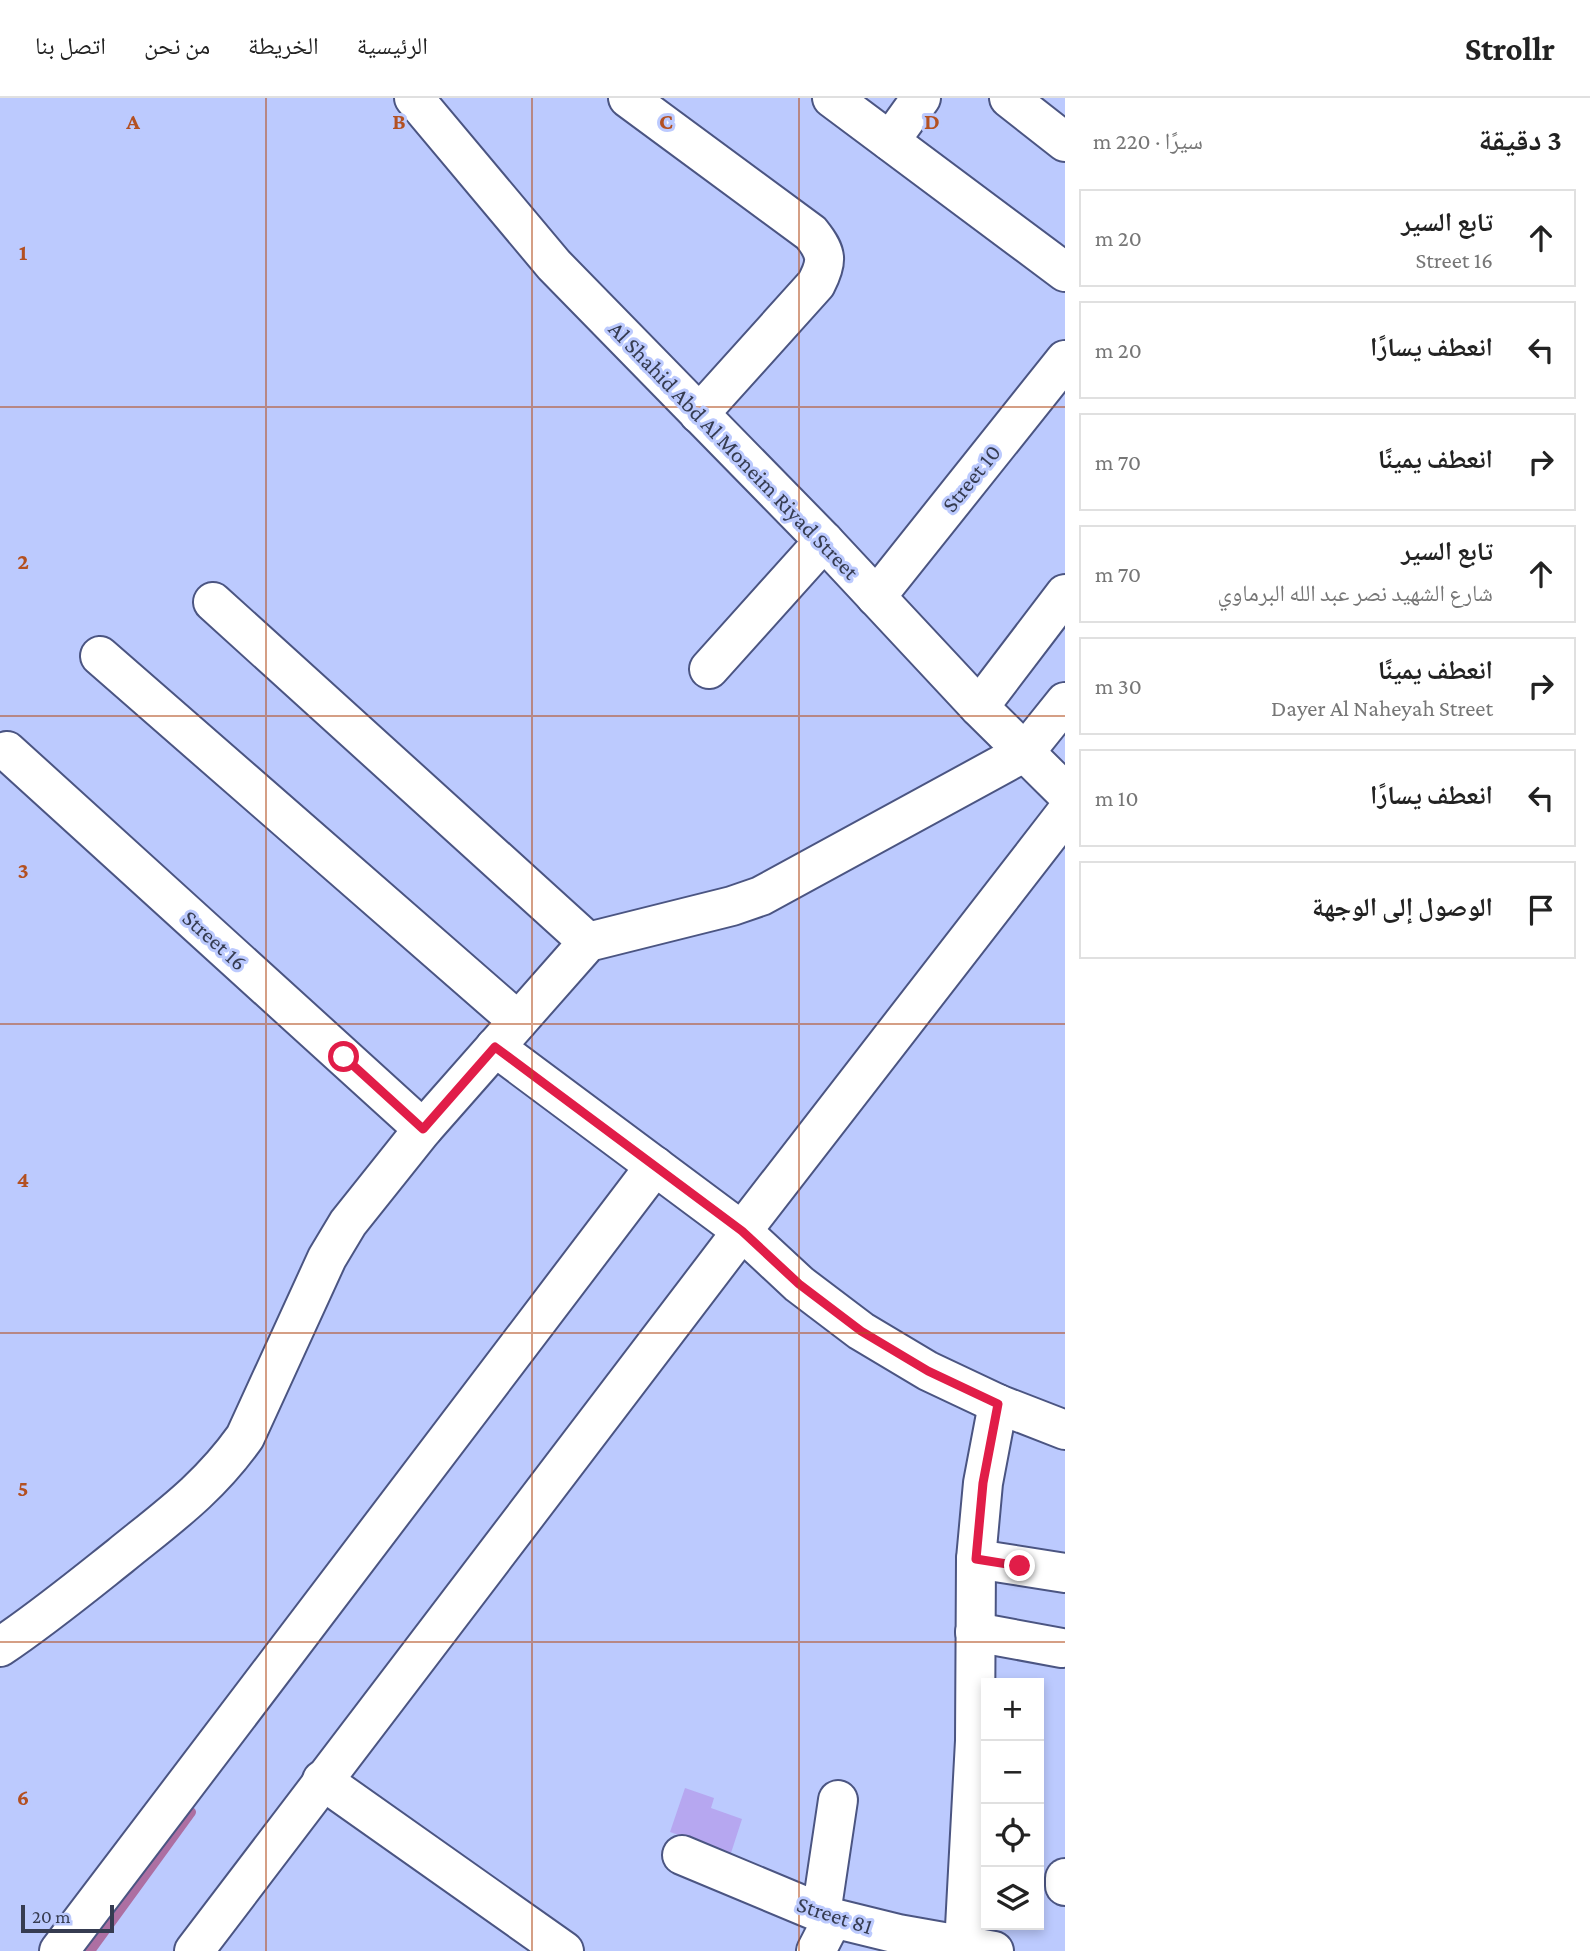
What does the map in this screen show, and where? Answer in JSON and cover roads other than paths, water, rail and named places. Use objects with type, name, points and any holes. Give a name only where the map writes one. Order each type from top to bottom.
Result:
[{"type":"street","points":[[628,98],[811,233],[822,248],[825,267],[816,284],[699,414]]},
{"type":"street","points":[[832,98],[1065,272]]},
{"type":"street","points":[[890,141],[922,98]]},
{"type":"street","points":[[1009,98],[1065,142]]},
{"type":"street","name":"Al Shahid Abd Al Moneim Riyad Street","points":[[426,102],[554,265],[824,541],[979,707],[1065,792]]},
{"type":"street","name":"Street 10","points":[[876,597],[1065,360]]},
{"type":"street","points":[[709,669],[824,541]]},
{"type":"street","points":[[979,707],[1065,594]]},
{"type":"street","points":[[213,602],[588,942]]},
{"type":"street","points":[[100,656],[506,1034],[655,1166],[742,1231],[799,1284],[861,1331],[928,1371],[998,1404],[1065,1430]]},
{"type":"street","points":[[0,1647],[75,1593],[181,1507],[229,1460],[245,1437],[336,1243],[348,1223],[423,1129],[588,942],[747,902],[1025,752],[1065,702]]},
{"type":"street","name":"Street 16","points":[[6,751],[423,1129]]},
{"type":"street","points":[[194,1951],[742,1231],[1065,814]]},
{"type":"street","points":[[59,1951],[655,1166]]},
{"type":"street","points":[[979,1948],[975,1741],[976,1559],[983,1483],[998,1404]]},
{"type":"street","points":[[976,1559],[1065,1573]]},
{"type":"street","points":[[975,1632],[1062,1648]]},
{"type":"street","points":[[323,1780],[564,1951]]},
{"type":"street","points":[[816,1951],[827,1916],[838,1800]]},
{"type":"street","name":"Street 81","points":[[682,1855],[827,1916],[898,1934],[979,1948]]},
{"type":"street","points":[[1065,1878],[1065,1886]]},
{"type":"waterway","points":[[90,1951],[191,1812]]}]
